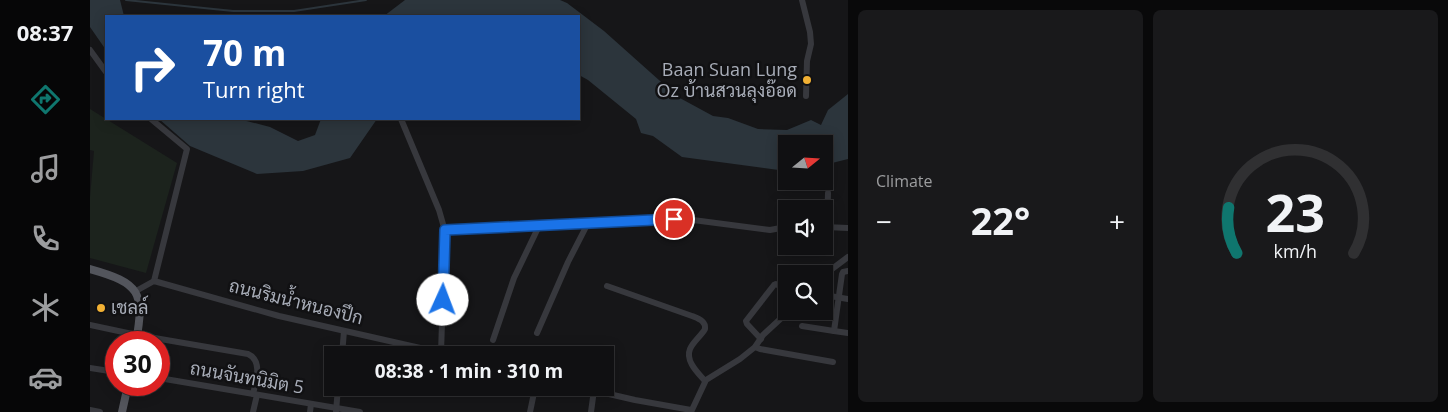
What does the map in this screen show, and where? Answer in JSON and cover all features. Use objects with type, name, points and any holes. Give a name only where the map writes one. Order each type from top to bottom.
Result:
[{"type":"main road","points":[[90,269],[111,275],[125,282],[136,291],[140,302],[138,331]]},
{"type":"main road","points":[[122,412],[126,396]]},
{"type":"street","points":[[802,0],[811,44],[807,61],[806,96]]},
{"type":"street","points":[[90,50],[105,71]]},
{"type":"street","points":[[136,291],[154,281],[187,149],[152,120]]},
{"type":"street","points":[[401,120],[442,218],[445,230],[441,346]]},
{"type":"street","points":[[828,192],[828,200]]},
{"type":"street","points":[[445,230],[674,219],[764,230],[778,229]]},
{"type":"street","points":[[536,333],[588,223]]},
{"type":"street","points":[[493,340],[514,278],[539,226]]},
{"type":"street","points":[[833,227],[848,228]]},
{"type":"street","points":[[833,269],[848,257]]},
{"type":"street","points":[[834,331],[842,274],[848,271]]},
{"type":"street","name":"ถนนริมน้ำหนองปึก","points":[[154,281],[279,316],[413,346]]},
{"type":"street","points":[[761,339],[746,321],[774,285],[778,285]]},
{"type":"street","points":[[607,286],[703,321],[705,329],[690,349],[689,356],[692,365],[705,381]]},
{"type":"street","points":[[833,296],[848,299]]},
{"type":"street","points":[[614,395],[691,411],[705,381],[755,347],[780,320]]},
{"type":"street","points":[[90,325],[110,331]]},
{"type":"street","points":[[802,326],[848,333]]},
{"type":"street","points":[[343,346],[344,331]]},
{"type":"street","points":[[170,343],[252,356],[255,359],[257,370],[253,412]]},
{"type":"street","points":[[755,347],[833,362]]},
{"type":"street","points":[[90,368],[105,370]]},
{"type":"street","name":"ถนนจันทนิมิต 5","points":[[170,380],[336,410],[360,412]]},
{"type":"street","points":[[336,410],[337,396]]},
{"type":"street","points":[[530,412],[533,396]]},
{"type":"street","points":[[591,412],[593,396]]},
{"type":"street","points":[[310,412],[311,404]]},
{"type":"street","points":[[90,410],[100,412]]},
{"type":"shaded area","points":[[90,0],[120,0],[124,15],[105,15],[105,49],[90,27]]},
{"type":"shaded area","points":[[405,0],[560,0],[567,3],[604,31],[678,97],[713,116],[728,118],[758,129],[787,130],[811,120],[821,125],[828,110],[848,94],[848,159],[833,163],[833,135],[778,135],[778,170],[682,157],[653,136],[641,133],[636,119],[580,76],[580,15],[385,15]]},
{"type":"shaded area","points":[[90,109],[177,163],[146,273],[90,258],[90,197],[94,151],[90,150]]},
{"type":"shaded area","points":[[160,120],[243,120],[270,127],[298,141],[315,135],[321,120],[376,120],[350,158],[303,171],[257,174],[190,146]]},
{"type":"waterway","points":[[126,0],[233,11],[294,11],[366,0]]},
{"type":"place","name":"Baan Suan Lung Oz บ้านสวนลุงอ๊อด","points":[[807,80]]},
{"type":"place","name":"เชลล์","points":[[101,308]]},
{"type":"route","points":[[443,300],[445,230],[674,219]]}]
